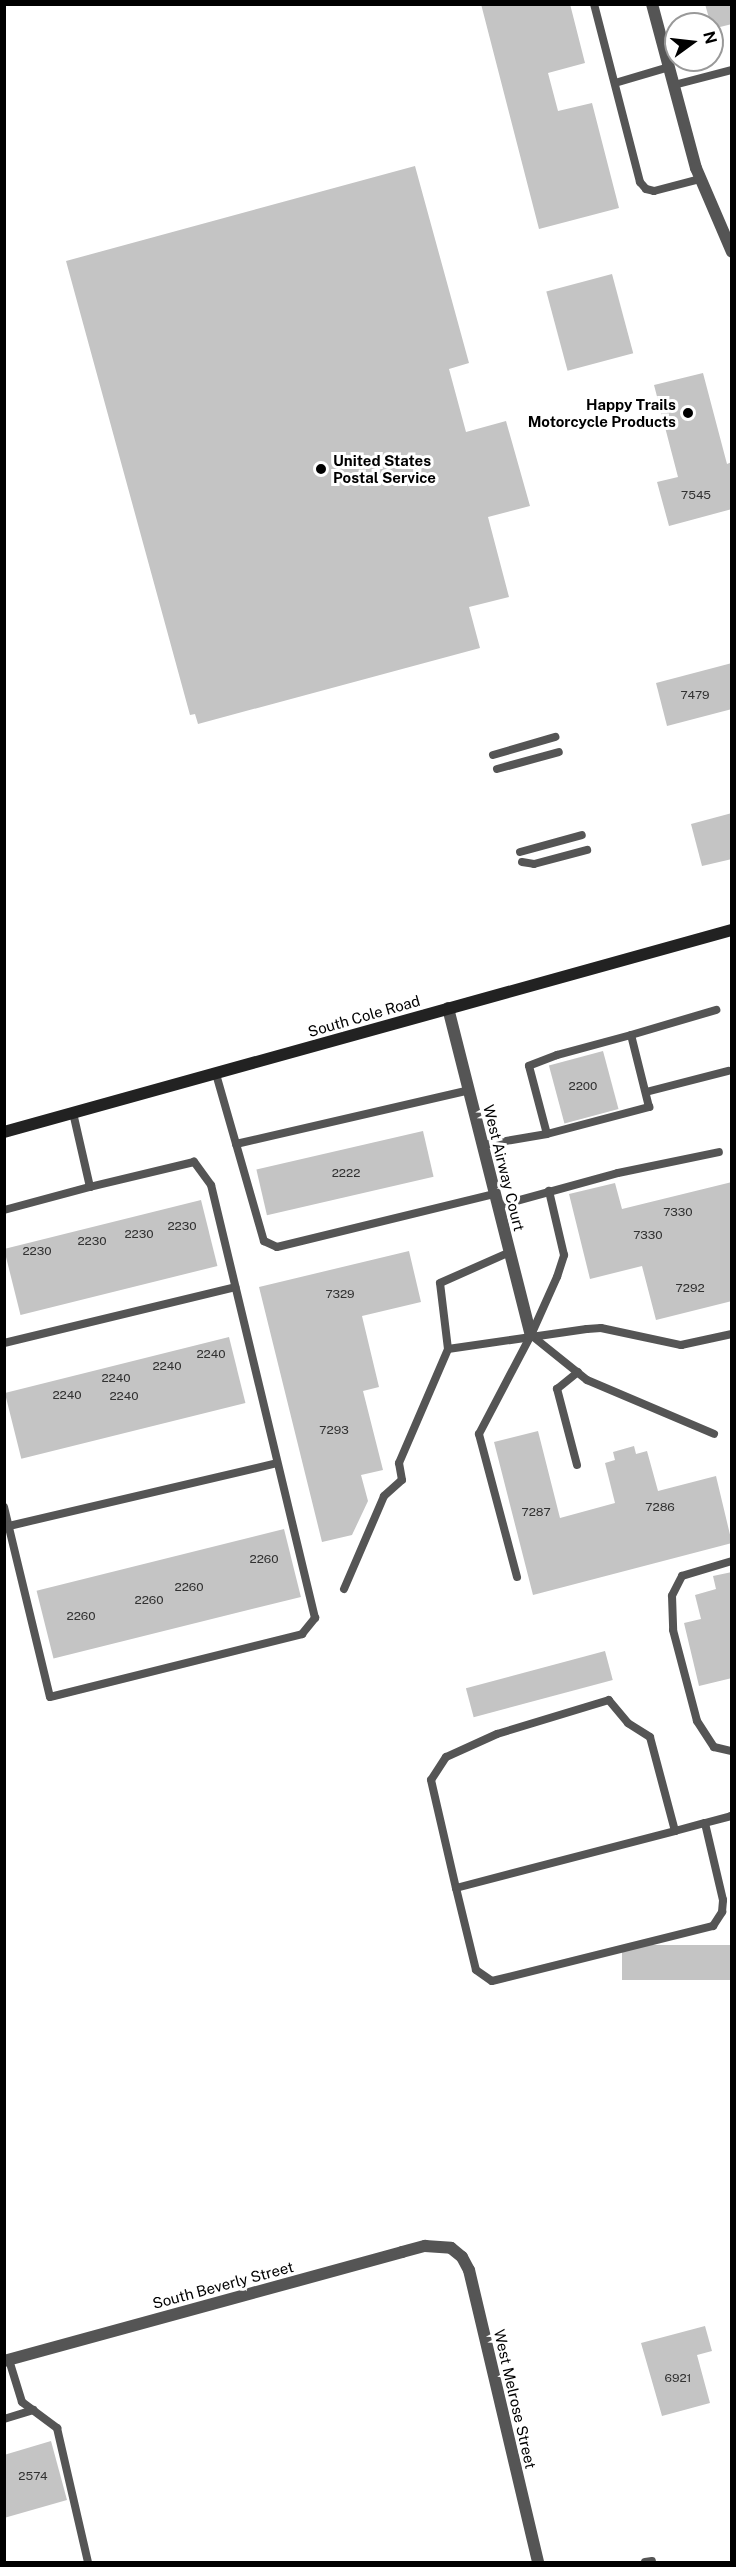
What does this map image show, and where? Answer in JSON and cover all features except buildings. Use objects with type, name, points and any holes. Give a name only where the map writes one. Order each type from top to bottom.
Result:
[{"type":"main road","name":"South Cole Road","points":[[4,1132],[732,930]]},
{"type":"street","points":[[652,4],[664,48]]},
{"type":"street","points":[[670,72],[700,179],[732,252]]},
{"type":"street","name":"West Airway Court","points":[[448,1008],[531,1335]]},
{"type":"street","name":"South Beverly Street","points":[[7,2361],[425,2246],[451,2248]]},
{"type":"street","name":"West Melrose Street","points":[[451,2248],[462,2257],[470,2270],[538,2562]]},
{"type":"lane","points":[[594,4],[640,182],[646,189],[654,191],[700,179]]},
{"type":"lane","points":[[615,83],[664,68]]},
{"type":"lane","points":[[674,86],[732,70]]},
{"type":"lane","points":[[493,755],[555,737]]},
{"type":"lane","points":[[497,769],[559,752]]},
{"type":"lane","points":[[520,852],[582,835]]},
{"type":"lane","points":[[522,862],[534,864],[587,850]]},
{"type":"lane","points":[[547,1134],[529,1066],[557,1055],[716,1010]]},
{"type":"lane","points":[[483,1145],[547,1134],[649,1107],[631,1035]]},
{"type":"lane","points":[[645,1092],[728,1071]]},
{"type":"lane","points":[[216,1074],[264,1241],[277,1247],[496,1200],[549,1191],[719,1152]]},
{"type":"lane","points":[[236,1144],[469,1090]]},
{"type":"lane","points":[[73,1113],[90,1187]]},
{"type":"lane","points":[[4,1210],[194,1162],[211,1185],[315,1618],[302,1634],[50,1697],[4,1507]]},
{"type":"lane","points":[[517,1577],[479,1434],[531,1335],[564,1255],[549,1191]]},
{"type":"lane","points":[[344,1588],[384,1496],[402,1480],[399,1463],[448,1349],[440,1284],[510,1252]]},
{"type":"lane","points":[[4,1343],[235,1287]]},
{"type":"lane","points":[[448,1349],[531,1335],[601,1328],[681,1345],[732,1334]]},
{"type":"lane","points":[[531,1335],[587,1380],[714,1434]]},
{"type":"lane","points":[[577,1465],[557,1389],[578,1372]]},
{"type":"lane","points":[[9,1526],[277,1463]]},
{"type":"lane","points":[[732,1561],[682,1576],[672,1596],[673,1630],[697,1721],[714,1747],[732,1751]]},
{"type":"lane","points":[[675,1831],[650,1737],[628,1723],[609,1700],[497,1734],[446,1757],[431,1780],[476,1971],[492,1981],[713,1926],[722,1911],[723,1900],[705,1823]]},
{"type":"lane","points":[[456,1888],[732,1816]]},
{"type":"lane","points":[[7,2361],[22,2403],[57,2428],[88,2562]]},
{"type":"lane","points":[[4,2419],[34,2410]]},
{"type":"place","name":"Happy Trails Motorcycle Products","points":[[688,413]]},
{"type":"place","name":"United States Postal Service","points":[[321,469]]}]
